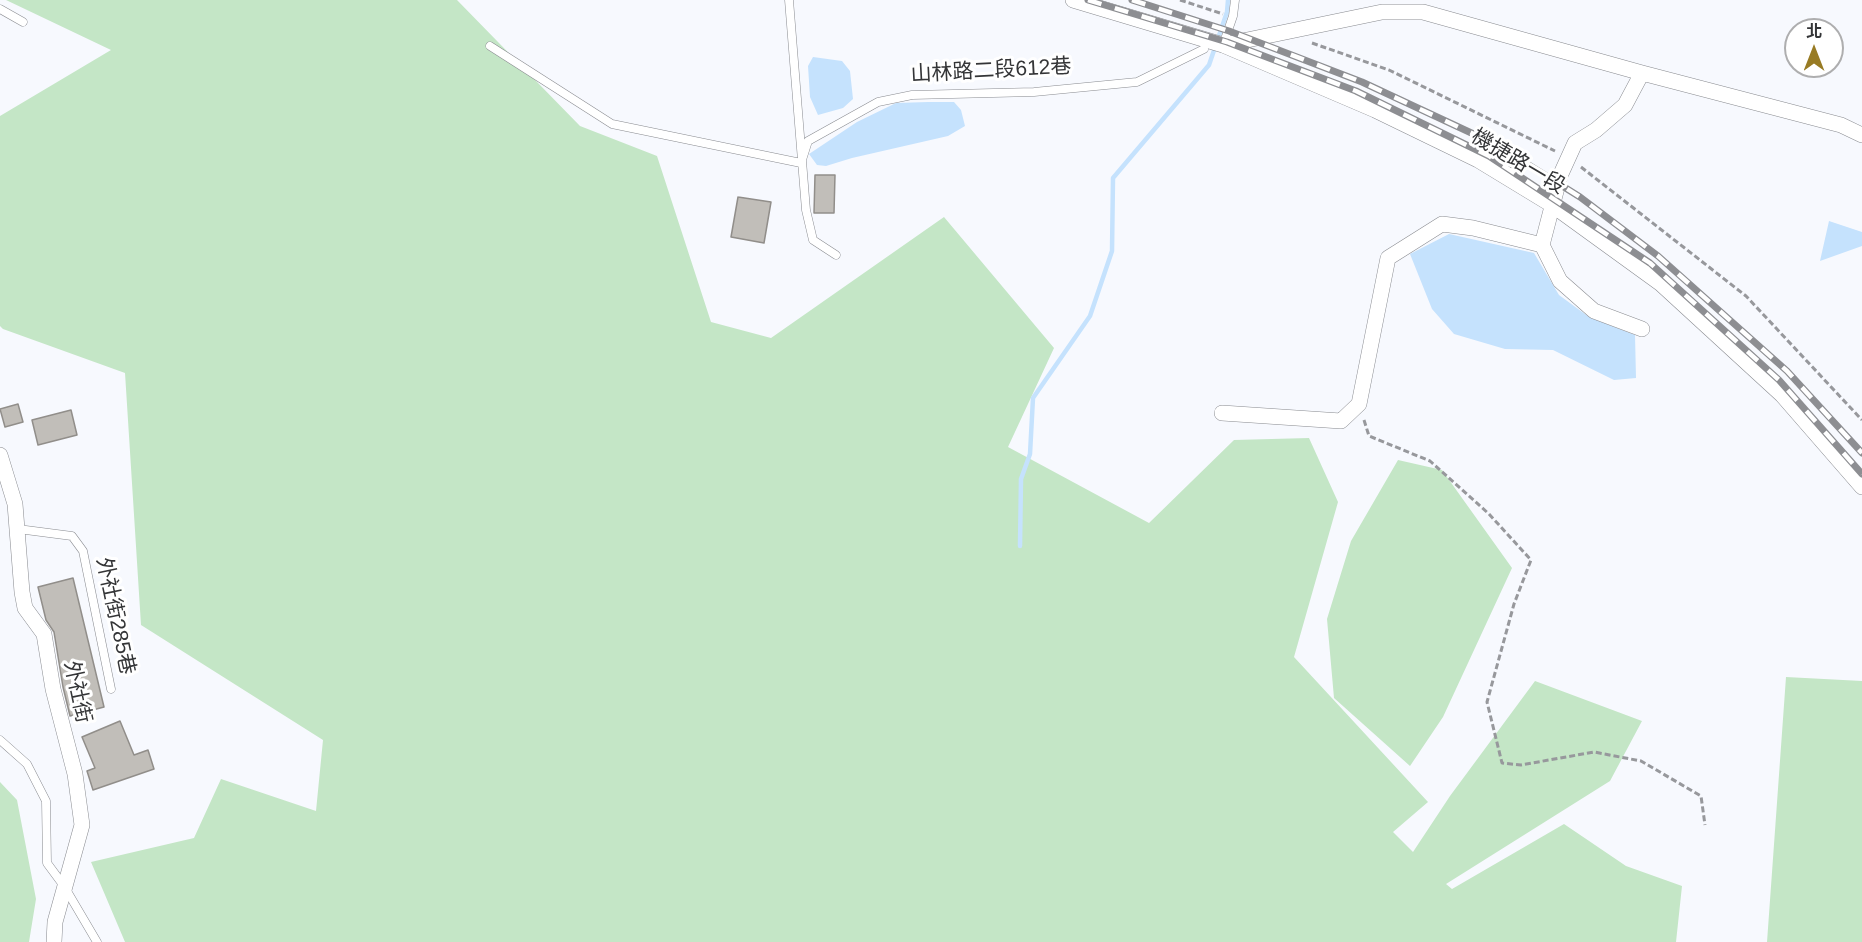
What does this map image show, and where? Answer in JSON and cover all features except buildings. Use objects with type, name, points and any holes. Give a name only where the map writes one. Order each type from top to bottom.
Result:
[{"type":"street","name":"機捷路一段","points":[[1073,0],[1205,44],[1222,45],[1375,110],[1478,160],[1552,205],[1670,292],[1782,395],[1862,487]]},
{"type":"street","points":[[1222,45],[1382,12],[1423,12],[1642,74],[1841,125],[1862,135]]},
{"type":"street","points":[[1642,74],[1625,105],[1596,130],[1575,143],[1560,176],[1542,245],[1560,281],[1594,311],[1642,329]]},
{"type":"street","points":[[1222,413],[1341,421],[1359,404],[1388,258],[1442,224],[1473,228],[1542,245]]},
{"type":"street","name":"外社街","points":[[0,455],[15,504],[22,592],[26,608],[44,633],[53,689],[75,774],[82,825],[55,922],[54,942]]},
{"type":"lane","points":[[789,0],[806,210],[813,240],[836,255]]},
{"type":"lane","points":[[1222,45],[1233,16],[1235,0]]},
{"type":"lane","points":[[0,9],[23,22]]},
{"type":"lane","name":"山林路二段612巷","points":[[801,164],[808,141],[878,102],[912,94],[1034,92],[1137,81],[1205,44]]},
{"type":"lane","points":[[490,46],[612,124],[801,164]]},
{"type":"lane","name":"外社街285巷","points":[[18,529],[72,537],[83,551],[111,689]]},
{"type":"lane","points":[[0,740],[27,764],[46,801],[47,863],[64,886],[97,942]]},
{"type":"path","points":[[1180,0],[1215,11]]},
{"type":"path","points":[[1359,404],[1369,436],[1430,461],[1489,514],[1531,560],[1514,604],[1487,702],[1502,763],[1521,765],[1594,752],[1641,761],[1701,796],[1705,825]]},
{"type":"green space","points":[[6,0],[457,0],[580,126],[657,156],[711,322],[771,338],[944,217],[1054,348],[1008,447],[1149,523],[1234,440],[1309,438],[1338,502],[1294,657],[1428,802],[1393,832],[1413,852],[1450,796],[1535,681],[1642,721],[1610,781],[1446,884],[1452,889],[1564,824],[1626,866],[1682,886],[1676,942],[125,942],[91,862],[194,838],[221,779],[316,811],[323,740],[141,625],[125,373],[0,326],[0,116],[111,50]]},
{"type":"green space","points":[[1398,460],[1442,470],[1512,568],[1443,717],[1410,766],[1334,698],[1327,619],[1351,541]]},
{"type":"green space","points":[[1786,677],[1862,681],[1862,942],[1767,942]]},
{"type":"green space","points":[[0,782],[17,800],[36,899],[29,942],[0,942]]},
{"type":"water","points":[[813,57],[842,61],[850,71],[853,99],[843,108],[818,115],[810,97],[808,66]]},
{"type":"water","points":[[954,102],[961,110],[965,126],[948,136],[826,166],[817,165],[809,154],[857,122],[896,103]]},
{"type":"water","points":[[1829,221],[1862,232],[1862,246],[1820,261]]},
{"type":"water","points":[[1449,234],[1534,253],[1559,295],[1589,317],[1635,335],[1636,378],[1614,380],[1553,350],[1505,349],[1454,334],[1432,309],[1410,254]]},
{"type":"waterway","points":[[1020,546],[1021,479],[1030,454],[1033,398],[1090,316],[1112,251],[1113,178],[1209,65],[1227,12],[1228,0]]},
{"type":"railway","points":[[1088,0],[1227,42],[1356,91],[1489,156],[1650,263],[1779,380],[1862,474]]},
{"type":"railway","points":[[1132,0],[1229,31],[1362,82],[1495,144],[1580,197],[1658,256],[1787,371],[1862,453]]}]
